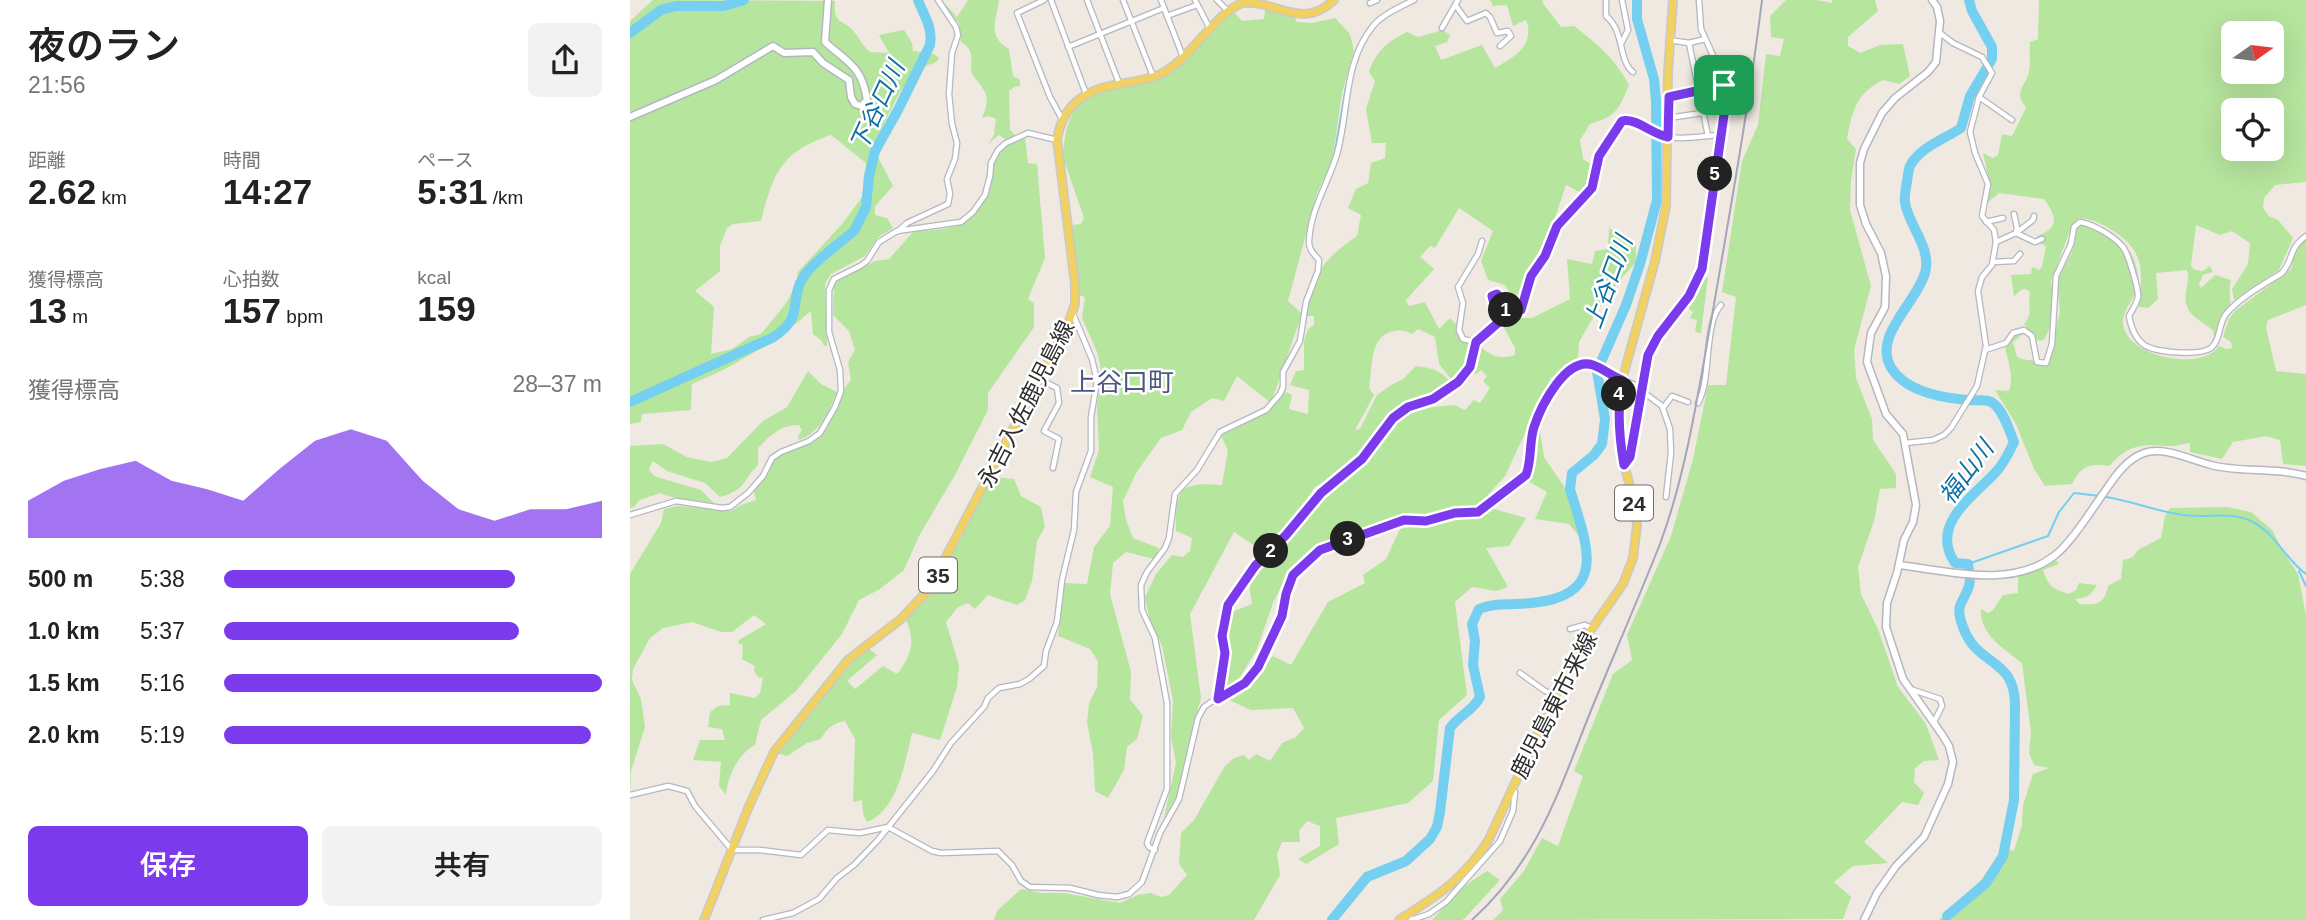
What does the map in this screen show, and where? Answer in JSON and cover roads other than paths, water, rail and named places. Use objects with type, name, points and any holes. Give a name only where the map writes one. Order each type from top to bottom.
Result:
[{"type":"main road","points":[[1086,94],[1164,72],[1183,57],[1228,11],[1239,4],[1251,0],[1266,1],[1304,13],[1322,9],[1334,0]]},
{"type":"main road","name":"鹿児島東市来線","points":[[1402,920],[1460,878],[1488,841],[1577,650],[1623,584],[1635,549],[1636,511],[1624,465],[1619,418],[1622,380],[1664,225],[1667,189],[1665,136],[1673,0]]},
{"type":"main road","name":"永吉入佐鹿児島線","points":[[704,920],[765,769],[787,734],[848,660],[901,619],[929,589],[1073,313],[1076,284],[1057,141],[1063,120],[1076,101],[1086,94]]},
{"type":"street","points":[[630,117],[716,80],[773,46],[784,52],[813,52],[823,63],[849,80],[851,97],[855,104],[861,106],[867,100],[862,76],[850,61],[825,42],[828,0]]},
{"type":"street","points":[[630,515],[676,501],[730,507],[755,484],[772,458],[820,433],[841,391],[840,370],[829,332],[830,284],[834,279],[867,261],[879,242],[907,223],[948,204],[950,199],[947,178],[955,159],[957,143],[949,94],[952,53],[958,35],[956,27],[938,0]]},
{"type":"street","points":[[1044,0],[1017,13],[1050,97],[1063,120]]},
{"type":"street","points":[[1051,0],[1086,94]]},
{"type":"street","points":[[1087,0],[1119,83]]},
{"type":"street","points":[[1123,0],[1153,76]]},
{"type":"street","points":[[1161,0],[1183,57]]},
{"type":"street","points":[[1217,0],[1228,11]]},
{"type":"street","points":[[1370,4],[1377,0]]},
{"type":"street","points":[[1155,850],[1147,843],[1167,789],[1167,703],[1155,638],[1142,610],[1141,585],[1169,538],[1175,494],[1197,470],[1220,432],[1266,410],[1280,394],[1283,372],[1300,341],[1306,302],[1318,271],[1319,260],[1309,247],[1311,230],[1320,195],[1337,154],[1346,94],[1357,54],[1380,18],[1414,0]]},
{"type":"street","points":[[1606,0],[1606,16],[1612,21],[1622,42],[1626,63],[1633,72]]},
{"type":"street","points":[[1622,0],[1628,30],[1622,42]]},
{"type":"street","points":[[1624,465],[1630,457],[1651,347],[1689,296],[1702,269],[1724,115],[1724,85],[1705,39],[1699,0]]},
{"type":"street","points":[[1864,920],[1877,893],[1896,866],[1924,837],[1950,778],[1953,762],[1949,746],[1909,688],[1897,665],[1886,627],[1887,603],[1916,505],[1903,434],[1886,414],[1867,362],[1871,333],[1885,307],[1887,287],[1881,254],[1860,205],[1860,163],[1864,149],[1887,106],[1936,62],[1940,15],[1932,0]]},
{"type":"street","points":[[1167,16],[1196,2],[1210,30]]},
{"type":"street","points":[[1442,28],[1457,3],[1467,21],[1486,13],[1497,33],[1508,32],[1511,36],[1500,46]]},
{"type":"street","points":[[1068,47],[1164,8]]},
{"type":"street","points":[[1906,443],[1933,440],[1944,435],[1977,386],[1985,350],[1985,332],[1980,320],[1978,291],[1982,277],[1992,262],[1996,242],[1994,230],[1982,216],[1988,184],[1975,153],[1970,132],[1979,97],[1992,73],[1982,57],[1953,43],[1940,33]]},
{"type":"street","points":[[1669,40],[1689,43],[1705,39]]},
{"type":"street","points":[[1689,43],[1708,136]]},
{"type":"street","points":[[1669,97],[1724,85]]},
{"type":"street","points":[[1979,97],[2012,120]]},
{"type":"street","points":[[1668,118],[1702,113]]},
{"type":"street","points":[[1218,699],[1225,653],[1222,636],[1228,605],[1255,566],[1286,535],[1321,493],[1362,459],[1393,418],[1408,407],[1433,399],[1458,382],[1470,367],[1476,342],[1499,322],[1492,302],[1494,294],[1497,294],[1509,312],[1521,310],[1531,276],[1545,256],[1557,226],[1592,188],[1599,156],[1622,121],[1630,120],[1655,134],[1665,136],[1720,135]]},
{"type":"street","points":[[897,231],[961,222],[973,212],[985,194],[991,163],[998,150],[1006,143],[1028,133],[1057,141]]},
{"type":"street","points":[[2014,214],[2016,233]]},
{"type":"street","points":[[1996,242],[2016,233],[2033,220],[2034,216]]},
{"type":"street","points":[[1986,222],[2003,218]]},
{"type":"street","points":[[1985,350],[2006,344],[2013,333],[2024,330],[2032,337],[2037,362],[2046,363],[2052,344],[2056,276],[2071,244],[2074,227],[2080,222],[2088,223],[2111,237],[2123,247],[2127,255],[2138,295],[2129,316],[2138,340],[2155,350],[2195,353],[2206,351],[2214,345],[2219,327],[2227,314],[2282,273],[2288,264],[2292,247],[2306,236]]},
{"type":"street","points":[[2016,233],[2035,242],[2042,239]]},
{"type":"street","points":[[1476,342],[1463,339],[1460,334],[1463,303],[1458,286],[1478,254],[1482,241]]},
{"type":"street","points":[[1992,262],[2014,261],[2020,254]]},
{"type":"street","points":[[1698,403],[1704,384],[1713,325],[1717,308],[1721,305]]},
{"type":"street","points":[[763,920],[793,913],[819,899],[837,878],[866,854],[951,743],[984,707],[988,698],[999,688],[1020,684],[1029,679],[1044,666],[1046,651],[1057,622],[1062,580],[1072,540],[1076,492],[1091,451],[1091,417],[1097,380],[1093,359],[1073,313]]},
{"type":"street","points":[[630,795],[668,786],[687,791],[695,806],[732,850],[801,855],[828,830],[860,833],[888,827],[932,851],[998,851],[1012,864],[1025,886],[1070,888],[1117,897],[1129,894],[1138,887],[1149,869],[1160,833],[1179,799],[1198,718],[1205,707],[1245,683],[1258,667],[1282,616],[1293,575],[1327,546],[1404,520],[1440,519],[1455,513],[1478,512],[1490,504],[1526,475],[1534,429],[1561,377],[1578,365],[1594,365],[1607,374],[1642,389],[1663,408],[1671,437],[1666,497]]},
{"type":"street","points":[[1039,379],[1057,388],[1059,403],[1044,431],[1059,439],[1053,468]]},
{"type":"street","points":[[1663,408],[1672,396],[1688,402]]},
{"type":"street","points":[[1899,565],[1976,574],[2005,575],[2023,571],[2053,557],[2068,542],[2123,467],[2145,453],[2174,454],[2214,466],[2306,476]]},
{"type":"street","points":[[1570,629],[1585,625],[1592,629]]},
{"type":"street","points":[[1520,673],[1545,691],[1556,695]]},
{"type":"street","points":[[1909,688],[1940,699],[1942,706],[1934,723]]},
{"type":"street","points":[[1410,920],[1429,914],[1446,902],[1500,841],[1516,801],[1515,792],[1511,789]]},
{"type":"waterway","points":[[630,33],[661,10],[676,6],[724,6],[744,0]]},
{"type":"waterway","name":"下谷口川","points":[[630,402],[772,338],[789,323],[804,276],[854,231],[866,207],[875,151],[930,45],[929,27],[918,0]]},
{"type":"waterway","name":"上谷口川","points":[[1332,920],[1367,877],[1406,861],[1430,839],[1437,827],[1450,728],[1480,697],[1473,665],[1475,641],[1472,624],[1479,609],[1492,605],[1532,603],[1557,598],[1574,589],[1583,577],[1587,562],[1586,546],[1570,489],[1572,473],[1594,455],[1602,444],[1605,419],[1597,371],[1626,305],[1657,200],[1654,79],[1637,19],[1637,0]]},
{"type":"waterway","name":"福山川","points":[[1947,916],[1986,883],[2003,856],[2014,800],[2015,705],[2009,678],[1977,649],[1963,627],[1959,608],[1970,584],[1970,575],[1968,564],[1955,563],[1947,537],[1956,514],[1999,468],[2014,442],[1998,407],[1991,402],[1936,395],[1916,388],[1899,377],[1887,357],[1887,345],[1897,321],[1925,273],[1923,246],[1905,203],[1909,168],[1914,159],[1926,149],[1961,128],[1970,96],[1992,59],[1992,47],[1972,11],[1969,0]]},
{"type":"waterway","points":[[1334,157],[1346,87]]},
{"type":"waterway","points":[[1968,564],[2048,536],[2059,512],[2074,493],[2100,496]]},
{"type":"waterway","points":[[2106,497],[2176,514],[2247,519],[2268,533],[2306,574]]},
{"type":"waterway","points":[[2299,571],[2306,586]]},
{"type":"waterway","name":"福山川","points":[[1944,920],[1947,916]]},
{"type":"railway","points":[[1472,920],[1496,896],[1532,846],[1559,792],[1660,544],[1678,488],[1702,373],[1739,158],[1762,0]]},
{"type":"district","name":"上谷口町","points":[[1122,382]]}]
